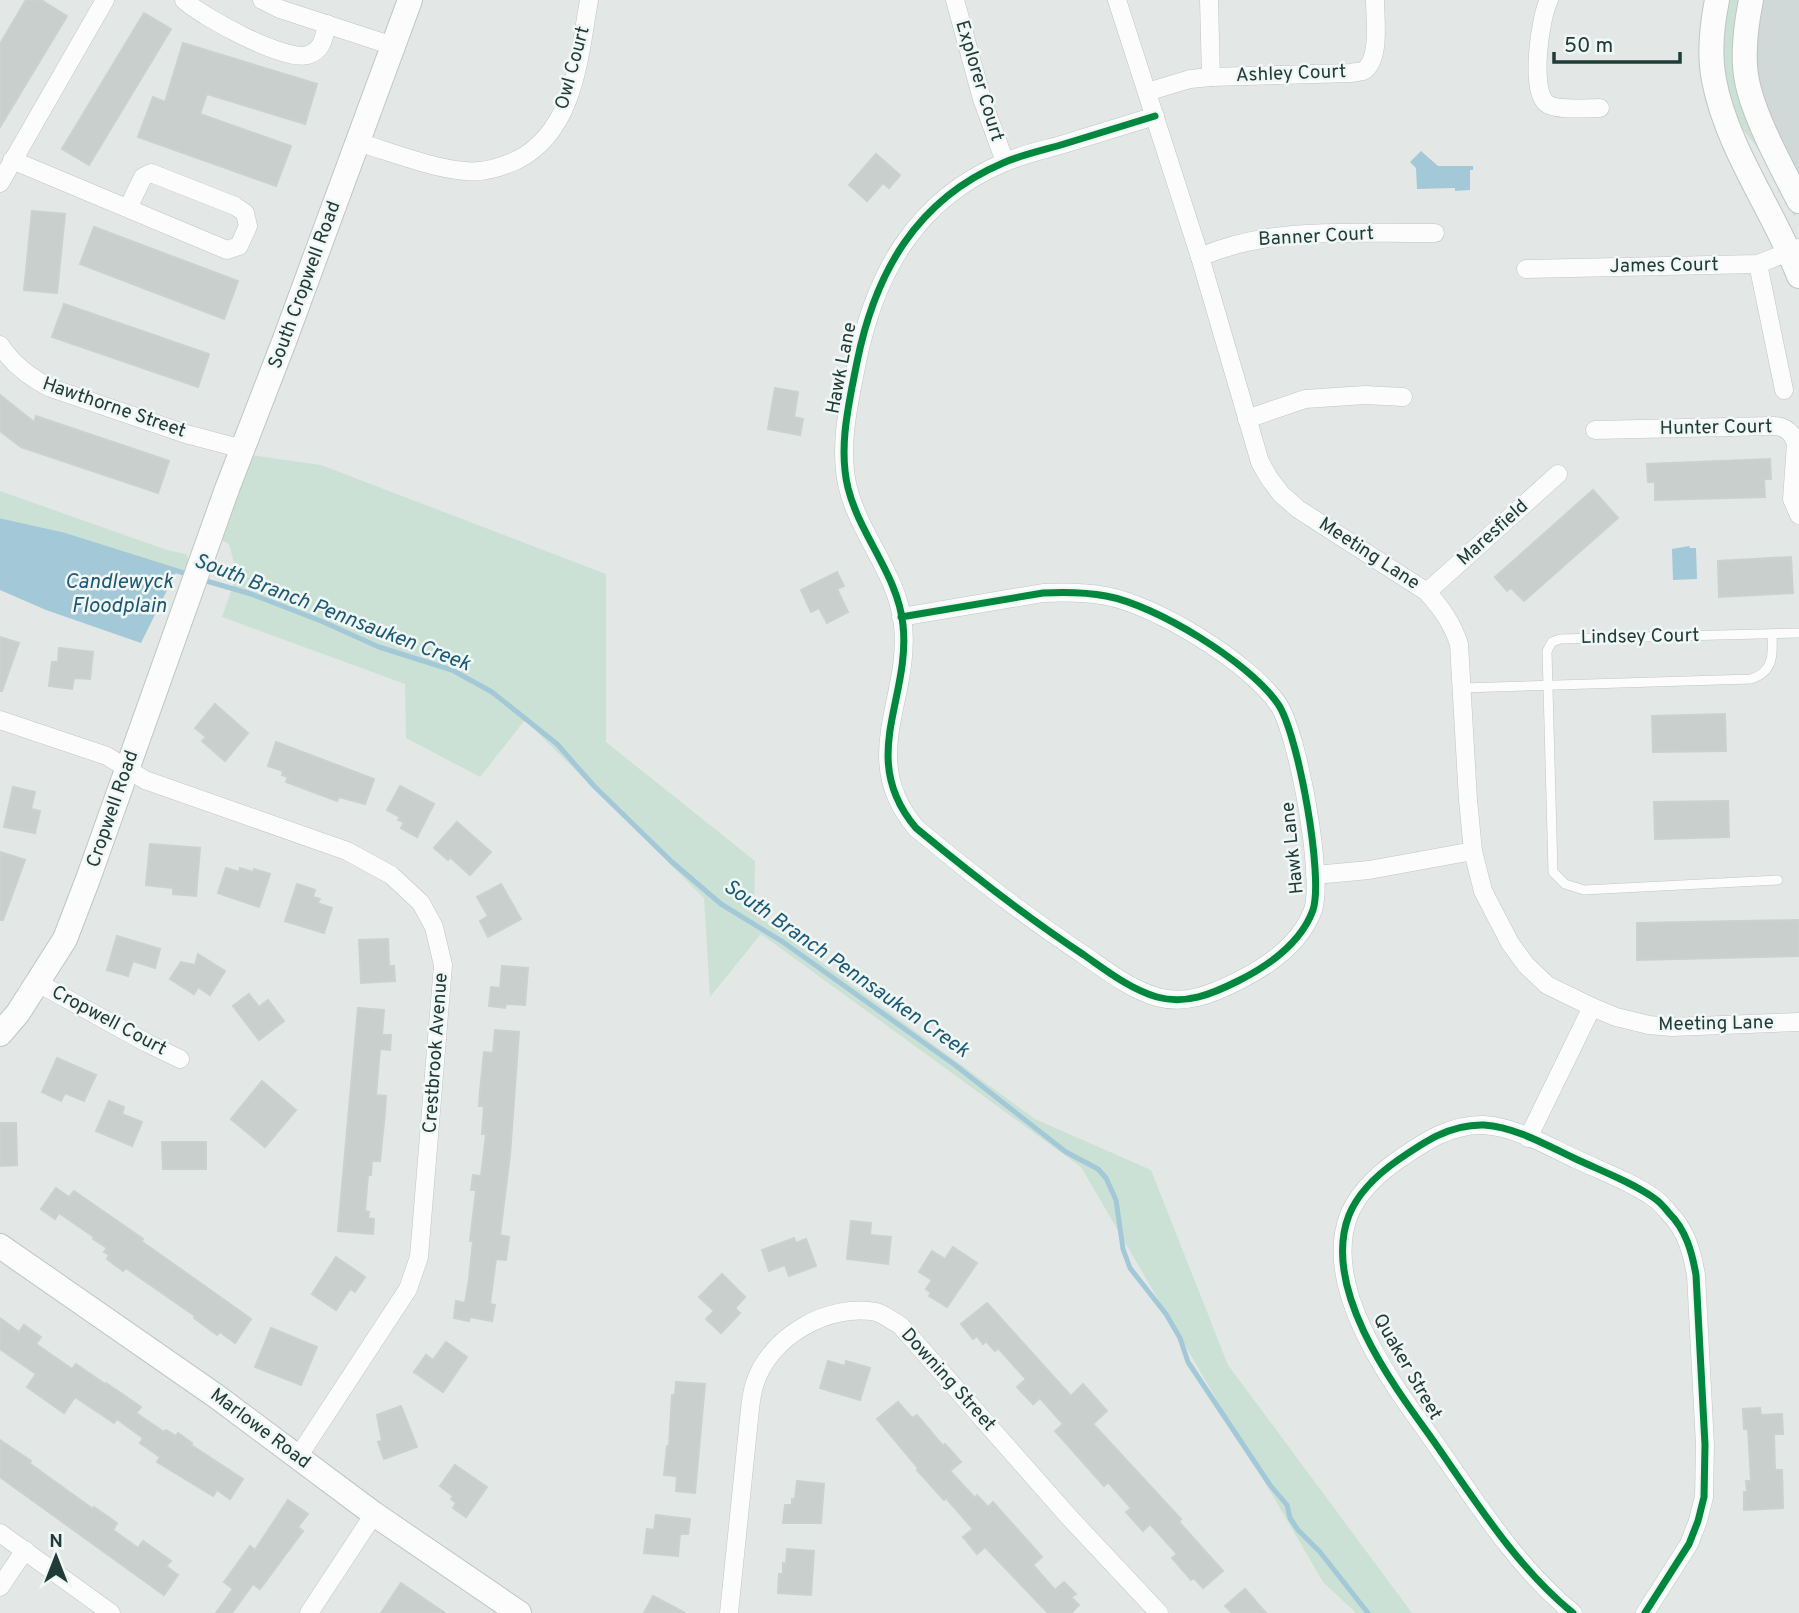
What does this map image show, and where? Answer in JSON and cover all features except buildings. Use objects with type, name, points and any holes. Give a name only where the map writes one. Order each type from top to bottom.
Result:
[{"type":"street","points":[[0,184],[105,0]]},
{"type":"street","points":[[184,0],[215,23],[293,55],[306,56],[316,51],[323,44],[327,24]]},
{"type":"street","points":[[262,0],[280,9],[393,46]]},
{"type":"street","name":"South Cropwell Road","points":[[198,569],[410,0]]},
{"type":"street","name":"Owl Court","points":[[356,142],[466,172],[485,172],[522,157],[539,145],[553,130],[564,111],[577,66],[589,0]]},
{"type":"street","name":"Explorer Court","points":[[955,0],[982,99],[1005,162]]},
{"type":"street","name":"Meeting Lane","points":[[1117,0],[1200,257],[1260,462],[1280,494],[1298,509],[1427,592],[1443,610],[1453,627],[1459,645],[1468,800],[1474,851],[1488,902],[1525,965],[1548,985],[1592,1007],[1616,1017],[1649,1025],[1672,1027],[1799,1022]]},
{"type":"street","name":"Ashley Court","points":[[1209,0],[1211,76]]},
{"type":"street","name":"Ashley Court","points":[[1147,92],[1190,79],[1211,76],[1363,71],[1371,63],[1374,51],[1375,0]]},
{"type":"street","points":[[1549,0],[1540,32],[1541,96],[1546,104],[1554,107],[1600,107]]},
{"type":"street","points":[[1717,0],[1712,54],[1718,99],[1726,123],[1796,259]]},
{"type":"street","points":[[1751,0],[1746,34],[1747,80],[1754,103],[1799,201]]},
{"type":"street","name":"Hawk Lane","points":[[901,617],[1043,593],[1107,596],[1166,619],[1238,664],[1268,691],[1279,706],[1294,743],[1315,875],[1313,908],[1307,923],[1282,952],[1241,980],[1214,993],[1177,1000],[1157,997],[1119,979],[1017,909],[916,828],[903,813],[894,793],[888,753],[903,646],[901,617],[893,588],[856,511],[844,465],[844,441],[868,316],[885,272],[912,233],[945,197],[964,183],[1005,162],[1155,116]]},
{"type":"street","points":[[12,160],[227,250],[239,246],[248,226],[246,213],[235,206],[151,173],[144,177],[128,208]]},
{"type":"street","name":"Banner Court","points":[[1200,257],[1226,246],[1266,237],[1435,233]]},
{"type":"street","name":"James Court","points":[[1526,269],[1758,264],[1796,259]]},
{"type":"street","name":"Hunter Court","points":[[1758,264],[1784,390]]},
{"type":"street","name":"Hawthorne Street","points":[[0,345],[17,366],[33,379],[51,388],[186,434],[243,449]]},
{"type":"street","points":[[1247,419],[1305,399],[1403,397]]},
{"type":"street","name":"Hunter Court","points":[[1595,430],[1773,426],[1785,428],[1791,432],[1796,444],[1793,499],[1799,515]]},
{"type":"street","name":"Maresfield","points":[[1427,592],[1558,474]]},
{"type":"street","name":"Cropwell Road","points":[[0,1034],[18,1013],[65,939],[198,569]]},
{"type":"street","name":"Crestbrook Avenue","points":[[0,720],[107,756],[145,780],[347,851],[391,876],[421,903],[434,927],[443,965],[419,1257],[408,1289],[298,1457]]},
{"type":"street","name":"Hawk Lane","points":[[1315,875],[1369,870],[1474,851]]},
{"type":"street","name":"Cropwell Court","points":[[38,982],[180,1059]]},
{"type":"street","points":[[1528,1138],[1592,1007]]},
{"type":"street","name":"Quaker Street","points":[[1573,1613],[1533,1575],[1404,1401],[1364,1330],[1347,1284],[1342,1260],[1343,1237],[1349,1214],[1361,1195],[1376,1177],[1429,1139],[1447,1130],[1485,1125],[1503,1129],[1617,1177],[1656,1199],[1671,1214],[1692,1252],[1698,1298],[1705,1445],[1704,1497],[1689,1544],[1645,1613]]},
{"type":"street","name":"Marlowe Road","points":[[0,1246],[216,1396],[374,1514],[519,1613]]},
{"type":"street","name":"Downing Street","points":[[729,1613],[755,1381],[767,1360],[790,1335],[817,1320],[851,1310],[878,1313],[900,1325],[1069,1517],[1160,1613]]},
{"type":"street","points":[[309,1613],[374,1514]]},
{"type":"street","points":[[0,1533],[111,1613]]},
{"type":"street","points":[[0,1587],[24,1550]]},
{"type":"lane","name":"Lindsey Court","points":[[1778,880],[1584,890],[1565,884],[1553,872],[1547,651],[1552,642],[1559,639],[1799,633]]},
{"type":"lane","points":[[1462,688],[1751,678],[1763,673],[1770,664],[1773,655],[1772,634]]},
{"type":"shaded area","points":[[1751,0],[1799,0],[1799,201],[1754,103]]},
{"type":"green space","points":[[1725,0],[1741,0],[1738,17],[1796,217],[1766,159],[1738,123],[1727,89],[1722,56]]},
{"type":"green space","points":[[243,454],[321,465],[606,574],[606,742],[755,861],[754,913],[1035,1119],[1151,1170],[1228,1365],[1412,1613],[1356,1613],[1323,1582],[1081,1167],[761,934],[710,997],[704,898],[525,720],[480,777],[406,738],[405,684],[222,617],[237,574],[229,544],[209,533]]},
{"type":"green space","points":[[0,491],[167,550],[186,554],[197,577],[63,535],[0,521]]},
{"type":"water","points":[[1421,151],[1438,166],[1473,166],[1473,170],[1470,170],[1470,190],[1417,189],[1416,168],[1410,162]]},
{"type":"water","name":"Candlewyck Floodplain","points":[[0,521],[63,535],[88,545],[177,570],[141,643],[46,610],[0,590]]},
{"type":"water","points":[[1689,546],[1696,548],[1697,579],[1673,580],[1672,549]]},
{"type":"waterway","name":"South Branch Pennsauken Creek","points":[[0,521],[63,535],[190,575]]},
{"type":"waterway","name":"South Branch Pennsauken Creek","points":[[203,580],[251,594],[379,647],[452,670],[492,692],[557,744],[594,786],[672,862],[721,904],[783,942],[955,1065],[1066,1152],[1098,1169],[1106,1178],[1116,1200],[1123,1249],[1130,1268],[1166,1314],[1180,1338],[1188,1362],[1270,1485],[1287,1505],[1290,1518],[1298,1530],[1320,1552],[1368,1613]]},
{"type":"cycle path","points":[[901,617],[1043,593],[1106,596],[1175,623],[1246,671],[1278,704],[1286,720],[1307,806],[1315,868],[1315,893],[1308,922],[1292,943],[1272,961],[1249,975],[1199,997],[1178,1000],[1147,994],[1119,979],[1040,925],[916,828],[899,802],[890,777],[890,728],[900,678],[903,625],[900,607],[894,589],[854,506],[848,488],[844,457],[846,425],[857,362],[875,299],[904,243],[923,219],[946,197],[972,179],[1018,157],[1155,116]]},
{"type":"cycle path","points":[[1573,1613],[1532,1574],[1514,1552],[1397,1388],[1364,1332],[1344,1272],[1343,1243],[1349,1215],[1369,1184],[1408,1153],[1438,1135],[1472,1125],[1508,1129],[1627,1182],[1660,1203],[1680,1227],[1687,1242],[1696,1275],[1705,1445],[1704,1497],[1689,1544],[1645,1613]]}]
